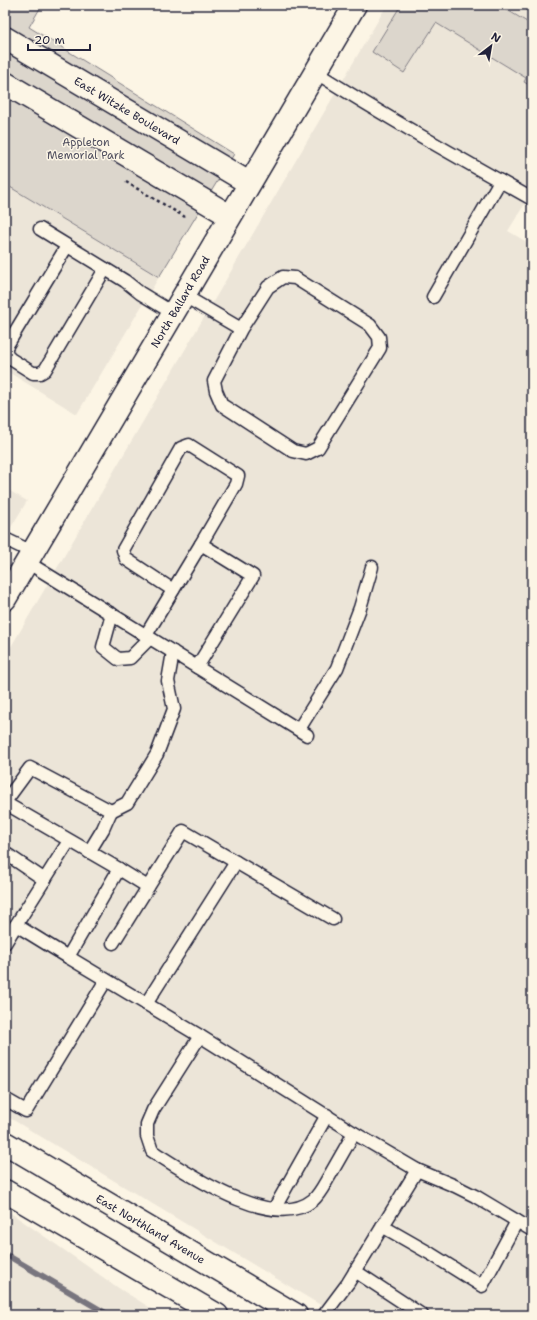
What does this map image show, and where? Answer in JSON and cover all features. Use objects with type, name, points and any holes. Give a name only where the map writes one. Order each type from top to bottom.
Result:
[{"type":"main road","name":"North Ballard Road","points":[[5,599],[355,5]]},
{"type":"main road","name":"East Witzke Boulevard","points":[[5,38],[249,183]]},
{"type":"main road","points":[[5,83],[230,216]]},
{"type":"main road","name":"East Northland Avenue","points":[[5,1143],[296,1315]]},
{"type":"main road","points":[[5,1191],[217,1315]]},
{"type":"lane","points":[[315,72],[343,90],[532,199]]},
{"type":"lane","points":[[433,297],[500,181]]},
{"type":"lane","points":[[40,229],[125,281],[140,293],[178,304],[241,329]]},
{"type":"lane","points":[[67,246],[6,347],[6,352],[9,358],[33,373],[40,373],[45,370],[105,269]]},
{"type":"lane","points":[[283,277],[295,278],[370,325],[379,337],[380,348],[318,448],[306,454],[293,451],[222,405],[216,391],[214,381],[241,329],[268,287],[283,277]]},
{"type":"lane","points":[[112,614],[102,648],[118,659],[130,658],[148,636],[173,590],[236,484],[238,476],[189,445],[181,448],[123,550],[126,559],[173,590]]},
{"type":"lane","points":[[5,539],[112,614],[303,732],[337,668],[360,608],[372,567]]},
{"type":"lane","points":[[198,667],[254,576],[201,544]]},
{"type":"lane","points":[[89,852],[111,812],[127,803],[157,754],[174,709],[168,681],[173,652]]},
{"type":"lane","points":[[111,812],[30,768],[5,803],[148,887]]},
{"type":"lane","points":[[113,944],[183,831],[333,919]]},
{"type":"lane","points":[[5,943],[70,841]]},
{"type":"lane","points":[[5,853],[44,880]]},
{"type":"lane","points":[[146,1004],[236,862]]},
{"type":"lane","points":[[68,957],[119,869]]},
{"type":"lane","points":[[16,925],[200,1036],[354,1133],[417,1170],[475,1196],[532,1230]]},
{"type":"lane","points":[[5,1099],[26,1111],[106,980]]},
{"type":"lane","points":[[200,1036],[153,1110],[147,1124],[147,1136],[152,1151],[235,1199],[274,1209],[299,1208],[313,1200],[323,1187],[354,1133]]},
{"type":"lane","points":[[274,1209],[326,1114]]},
{"type":"lane","points":[[324,1315],[355,1271],[417,1170]]},
{"type":"lane","points":[[382,1226],[431,1254],[482,1286],[517,1221]]},
{"type":"lane","points":[[355,1271],[422,1315]]},
{"type":"shaded area","points":[[387,5],[532,5],[532,192],[508,231],[532,245],[532,1315],[337,1315],[5,1115],[5,657]]},
{"type":"shaded area","points":[[5,184],[159,277],[77,414],[5,370]]},
{"type":"shaded area","points":[[5,488],[27,501],[5,537]]},
{"type":"shaded area","points":[[5,1209],[120,1289],[162,1315],[5,1315]]},
{"type":"green space","name":"Appleton Memorial Park","points":[[5,5],[42,5],[29,27],[234,154],[159,277],[5,184]]},
{"type":"green space","points":[[401,5],[499,5],[532,25],[531,86],[524,82],[526,78],[436,23],[404,73],[372,52]]},
{"type":"waterway","points":[[5,1254],[109,1315]]}]
